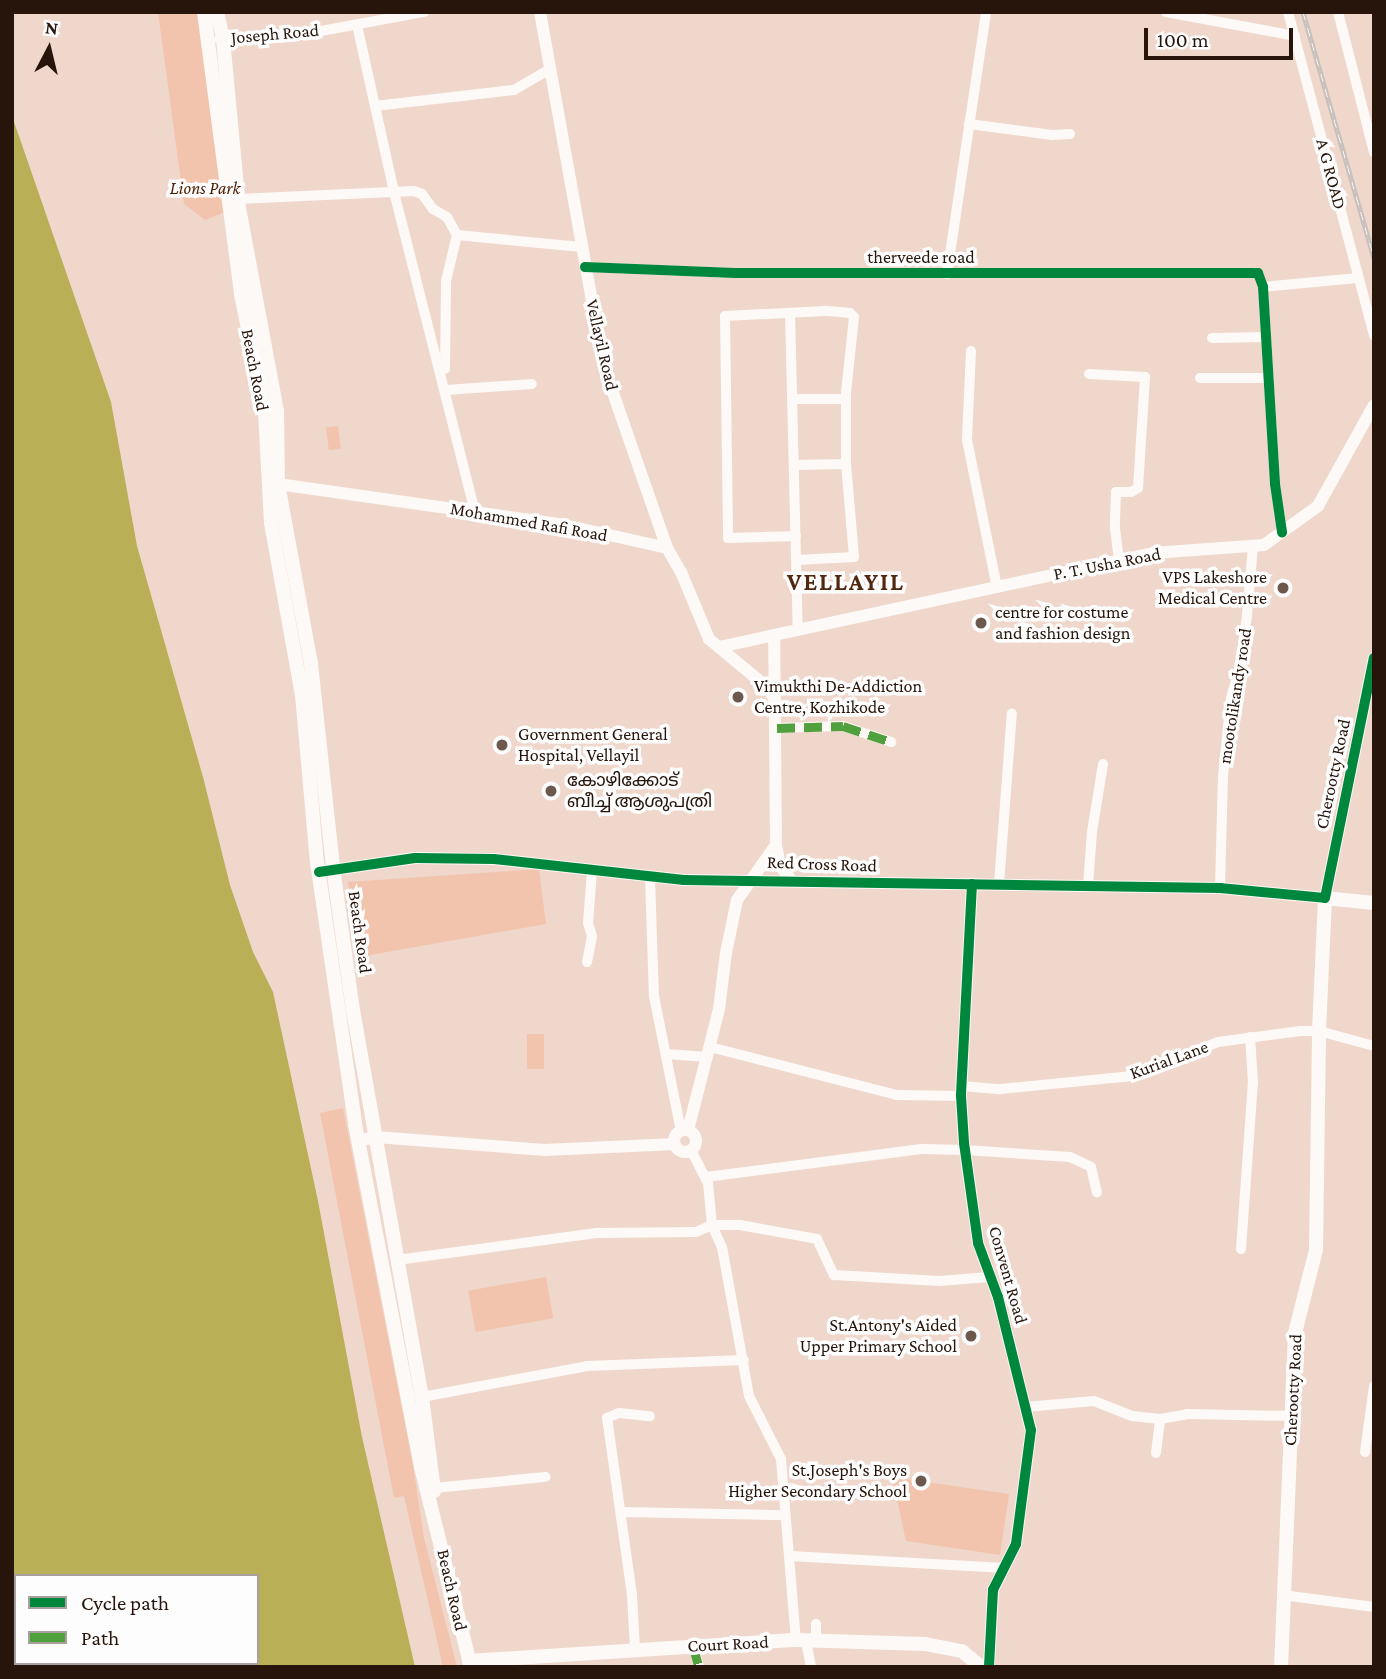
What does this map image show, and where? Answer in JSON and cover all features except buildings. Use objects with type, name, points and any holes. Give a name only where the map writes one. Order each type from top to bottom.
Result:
[{"type":"main road","name":"Beach Road","points":[[204,12],[215,40],[238,199],[276,411],[278,484],[311,664],[326,870],[422,1397],[435,1513]]},
{"type":"main road","name":"Beach Road","points":[[217,12],[215,40],[240,294],[265,412],[271,523],[302,695],[358,1140],[421,1467],[435,1513],[447,1580],[470,1664]]},
{"type":"main road","name":"Red Cross Road","points":[[1325,898],[1374,902]]},
{"type":"main road","name":"Cherootty Road","points":[[1281,1667],[1295,1333],[1316,1250],[1319,1031],[1325,898]]},
{"type":"main road","name":"Court Road","points":[[470,1664],[635,1649],[806,1641],[925,1644],[962,1651],[981,1667]]},
{"type":"street","name":"Joseph Road","points":[[215,40],[250,40],[357,25],[424,12]]},
{"type":"street","name":"Vellayil Road","points":[[540,12],[604,367],[667,548]]},
{"type":"street","points":[[947,274],[986,12]]},
{"type":"street","points":[[1166,12],[1295,36]]},
{"type":"street","name":"A G ROAD","points":[[1288,12],[1374,336]]},
{"type":"street","points":[[1338,12],[1374,152]]},
{"type":"street","points":[[357,25],[394,192],[475,512]]},
{"type":"street","points":[[375,106],[514,90],[550,69]]},
{"type":"street","points":[[969,124],[1052,135],[1070,134]]},
{"type":"street","points":[[238,199],[394,192],[422,194],[433,209],[447,217],[457,235],[446,281],[445,387]]},
{"type":"street","points":[[457,235],[581,247]]},
{"type":"street","name":"therveede road","points":[[585,267],[735,273],[1258,273],[1263,287]]},
{"type":"street","points":[[1282,532],[1275,484],[1263,287],[1358,278]]},
{"type":"street","points":[[796,536],[728,538],[725,316],[825,311],[850,313],[854,317],[846,399],[846,464],[854,557],[796,560]]},
{"type":"street","points":[[790,313],[798,630]]},
{"type":"street","points":[[1212,338],[1265,337]]},
{"type":"street","points":[[971,351],[967,440],[997,586]]},
{"type":"street","points":[[1089,374],[1145,377],[1138,488],[1131,492],[1116,492],[1115,528],[1119,560]]},
{"type":"street","points":[[1200,378],[1269,379]]},
{"type":"street","points":[[445,387],[532,384]]},
{"type":"street","points":[[792,399],[846,399]]},
{"type":"street","name":"P. T. Usha Road","points":[[719,647],[1153,553],[1264,545],[1318,506],[1374,405]]},
{"type":"street","points":[[794,465],[846,464]]},
{"type":"street","name":"Mohammed Rafi Road","points":[[278,484],[559,524],[667,548]]},
{"type":"street","name":"mootolikandy road","points":[[1220,888],[1223,776],[1231,698],[1240,667],[1247,615],[1253,547]]},
{"type":"street","points":[[667,548],[681,572],[709,639],[768,688],[776,702]]},
{"type":"street","points":[[774,635],[777,728],[776,845],[780,866],[792,881]]},
{"type":"street","name":"Cherootty Road","points":[[1325,898],[1374,658]]},
{"type":"street","points":[[999,884],[1012,713]]},
{"type":"street","points":[[777,728],[843,726],[891,742]]},
{"type":"street","points":[[1088,886],[1092,832],[1103,764]]},
{"type":"street","points":[[691,1150],[683,1152],[675,1144],[674,1138],[684,1130],[709,1052],[737,900],[776,845]]},
{"type":"street","name":"Red Cross Road","points":[[326,870],[415,858],[494,859],[650,878],[1220,888],[1325,898]]},
{"type":"street","points":[[587,962],[592,936],[588,923],[592,871]]},
{"type":"street","points":[[650,878],[654,996],[684,1130],[696,1138],[691,1150]]},
{"type":"street","name":"Convent Road","points":[[972,884],[962,1091],[965,1150],[978,1243],[998,1297],[1031,1430],[1016,1544],[993,1590],[989,1667]]},
{"type":"street","name":"Kurial Lane","points":[[666,1054],[709,1052],[897,1095],[1013,1088],[1132,1076],[1218,1042],[1250,1037],[1319,1031],[1374,1046]]},
{"type":"street","points":[[1241,1249],[1253,1083],[1250,1037]]},
{"type":"street","points":[[358,1140],[376,1138],[545,1150],[675,1144]]},
{"type":"street","points":[[706,1177],[923,1149],[965,1150],[1070,1157],[1091,1167],[1097,1192]]},
{"type":"street","points":[[691,1150],[706,1177],[712,1225],[722,1247],[749,1396],[781,1459],[784,1515],[811,1667]]},
{"type":"street","points":[[397,1260],[598,1233],[696,1231],[712,1225],[740,1224],[817,1238],[834,1275],[940,1281],[989,1277]]},
{"type":"street","points":[[422,1397],[587,1366],[744,1360]]},
{"type":"street","points":[[1365,1452],[1374,1386]]},
{"type":"street","points":[[1025,1407],[1094,1401],[1132,1416],[1160,1419],[1187,1414],[1291,1416]]},
{"type":"street","points":[[635,1649],[621,1512],[607,1418],[620,1413],[650,1416]]},
{"type":"street","points":[[1156,1453],[1160,1419]]},
{"type":"street","points":[[434,1489],[545,1477]]},
{"type":"street","points":[[621,1512],[784,1515]]},
{"type":"street","points":[[790,1556],[1004,1568]]},
{"type":"street","points":[[1282,1595],[1374,1607]]},
{"type":"street","points":[[806,1641],[816,1624]]},
{"type":"street","points":[[693,1646],[699,1667]]},
{"type":"green space","name":"Lions Park","points":[[158,12],[201,12],[230,210],[205,220],[184,204]]},
{"type":"green space","points":[[338,426],[341,449],[329,450],[326,427]]},
{"type":"green space","points":[[539,869],[546,924],[359,957],[348,882]]},
{"type":"green space","points":[[527,1034],[544,1034],[544,1069],[527,1069]]},
{"type":"green space","points":[[343,1108],[413,1465],[424,1538],[457,1667],[443,1667],[404,1496],[394,1498],[320,1113]]},
{"type":"green space","points":[[546,1277],[553,1318],[475,1332],[468,1291]]},
{"type":"green space","points":[[892,1477],[1009,1494],[1000,1555],[906,1541]]},
{"type":"shaded area","points":[[12,116],[111,402],[137,546],[203,777],[230,885],[253,952],[273,992],[318,1201],[362,1437],[415,1667],[12,1667]]},
{"type":"railway","points":[[1303,12],[1374,258]]},
{"type":"marked path","points":[[777,728],[843,726],[891,742]]},
{"type":"marked path","points":[[693,1646],[699,1667]]},
{"type":"cycle path","points":[[585,267],[735,273],[1258,273],[1263,287],[1275,484],[1282,532]]},
{"type":"cycle path","points":[[319,872],[415,858],[494,859],[684,880],[1220,888],[1325,898],[1374,658]]},
{"type":"cycle path","points":[[972,884],[961,1096],[964,1143],[978,1243],[998,1297],[1031,1430],[1016,1544],[993,1590],[989,1667]]},
{"type":"place","name":"VPS Lakeshore Medical Centre","points":[[1283,588]]},
{"type":"place","name":"centre for costume and fashion design","points":[[981,623]]},
{"type":"place","name":"Vimukthi De-Addiction Centre, Kozhikode","points":[[738,697]]},
{"type":"place","name":"Government General Hospital, Vellayil","points":[[502,745]]},
{"type":"place","name":"കോഴിക്കോട് ബീച്ച് ആശുപത്രി","points":[[551,791]]},
{"type":"place","name":"St.Antony's Aided Upper Primary School","points":[[971,1336]]},
{"type":"place","name":"St.Joseph's Boys Higher Secondary School","points":[[921,1481]]},
{"type":"district","name":"VELLAYIL","points":[[846,582]]}]
